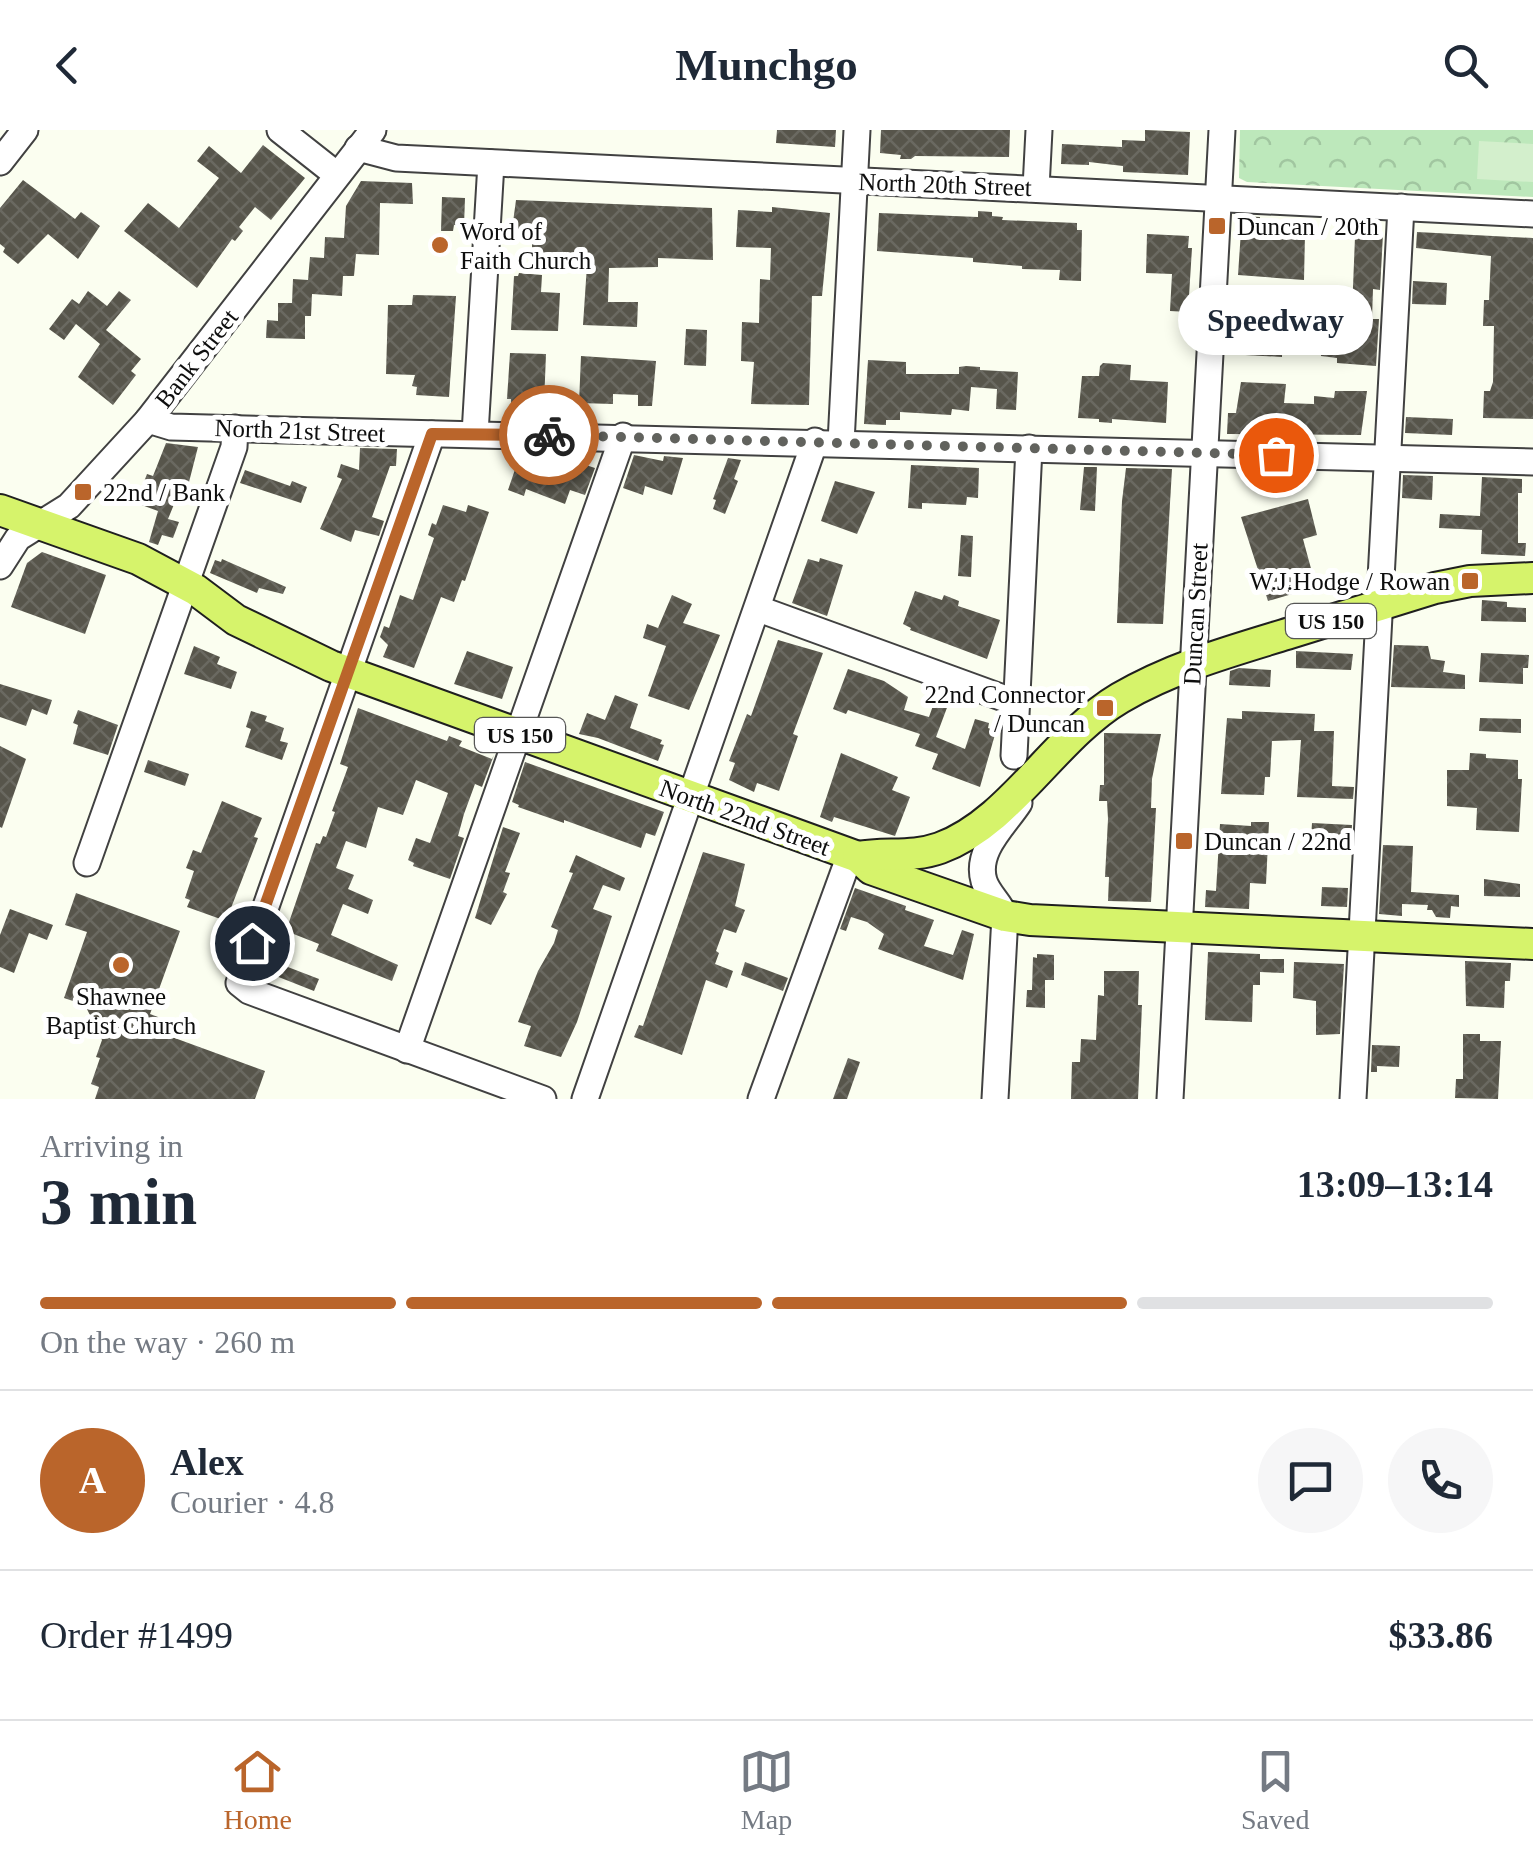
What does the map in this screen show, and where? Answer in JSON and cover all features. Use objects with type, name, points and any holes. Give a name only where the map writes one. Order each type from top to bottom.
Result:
[{"type":"main road","name":"North 22nd Street","points":[[0,510],[121,552],[185,583],[236,620],[349,672],[854,856],[871,869],[1005,916],[1533,944]]},
{"type":"main road","name":"US 150","points":[[854,856],[913,855],[942,847],[980,826],[1026,764],[1106,708],[1193,662],[1470,581],[1533,578]]},
{"type":"street","points":[[0,162],[25,130]]},
{"type":"street","points":[[280,130],[337,175]]},
{"type":"street","points":[[585,1099],[759,608],[828,442],[857,130]]},
{"type":"street","points":[[1036,188],[1039,130]]},
{"type":"street","name":"Duncan Street","points":[[1170,1099],[1222,130]]},
{"type":"street","name":"Bank Street","points":[[0,566],[18,538],[69,506],[148,420],[366,139]]},
{"type":"street","name":"North 20th Street","points":[[366,139],[396,158],[1533,214]]},
{"type":"street","points":[[475,434],[491,163]]},
{"type":"street","points":[[1353,1099],[1401,206]]},
{"type":"street","name":"North 21st Street","points":[[148,420],[171,426],[432,434],[1533,462]]},
{"type":"street","points":[[86,863],[234,447],[235,428]]},
{"type":"street","points":[[432,434],[239,983],[543,1099]]},
{"type":"street","points":[[407,1050],[623,436]]},
{"type":"street","points":[[994,1099],[1005,916],[988,889],[982,867],[1026,764],[1016,703],[1030,448]]},
{"type":"street","points":[[759,608],[1016,703]]},
{"type":"street","points":[[761,1099],[854,856]]},
{"type":"green space","points":[[1240,130],[1533,130],[1533,197],[1247,182],[1239,178]]},
{"type":"green space","points":[[1479,141],[1533,144],[1533,182],[1477,179]]},
{"type":"building","points":[[777,130],[836,130],[835,147],[776,143]]},
{"type":"building","points":[[881,130],[1010,130],[1009,157],[900,159],[901,155],[880,153]]},
{"type":"building","points":[[1145,130],[1190,132],[1188,175],[1123,172],[1123,166],[1089,162],[1061,164],[1062,144],[1122,147],[1122,140],[1145,141]]},
{"type":"building","points":[[263,145],[305,178],[271,220],[255,207],[239,227],[243,231],[235,241],[232,239],[197,288],[124,231],[148,203],[179,228],[219,178],[197,161],[209,146],[241,173]]},
{"type":"building","points":[[23,180],[75,219],[81,212],[100,226],[78,259],[48,234],[18,264],[3,252],[0,208]]},
{"type":"building","points":[[361,181],[412,183],[413,204],[380,203],[379,255],[356,254],[354,276],[343,276],[342,296],[312,294],[311,316],[305,316],[305,339],[266,338],[267,320],[278,321],[278,303],[292,303],[293,279],[308,280],[310,257],[324,258],[325,237],[344,238],[346,206]]},
{"type":"building","points":[[442,197],[465,198],[464,226],[454,225],[453,231],[441,231]]},
{"type":"building","points":[[516,200],[712,208],[713,260],[658,258],[658,267],[609,268],[608,302],[638,302],[637,327],[583,325],[587,265],[532,261],[532,238],[511,237]]},
{"type":"building","points":[[772,207],[830,213],[822,296],[812,296],[809,405],[751,404],[754,362],[741,361],[742,322],[759,323],[760,279],[770,280],[771,248],[736,247],[738,210],[772,212]]},
{"type":"building","points":[[978,211],[992,212],[992,216],[1003,217],[1002,220],[1077,223],[1077,230],[1082,230],[1081,281],[1059,280],[1060,270],[877,251],[879,213],[978,217]]},
{"type":"building","points":[[1242,216],[1260,217],[1260,228],[1305,234],[1304,280],[1238,275]]},
{"type":"building","points":[[1417,232],[1533,238],[1533,419],[1483,418],[1484,391],[1490,391],[1493,382],[1494,326],[1483,326],[1484,300],[1489,300],[1491,256],[1416,248]]},
{"type":"building","points":[[1147,234],[1189,236],[1188,248],[1192,248],[1188,312],[1170,311],[1172,274],[1146,273]]},
{"type":"building","points":[[1370,234],[1383,234],[1380,290],[1373,289],[1372,319],[1379,319],[1376,366],[1337,363],[1337,358],[1321,356],[1319,329],[1341,329],[1342,311],[1352,312],[1355,237],[1370,238]]},
{"type":"building","points":[[542,275],[541,292],[560,293],[558,331],[511,330],[514,276]]},
{"type":"building","points":[[1413,281],[1447,283],[1446,305],[1412,304]]},
{"type":"building","points":[[88,291],[107,306],[119,291],[131,300],[106,330],[141,359],[131,371],[136,375],[113,405],[78,377],[100,344],[76,324],[64,340],[49,329],[72,299],[79,304]]},
{"type":"building","points":[[413,295],[456,296],[449,397],[416,395],[417,387],[412,386],[415,375],[386,374],[388,305],[412,305]]},
{"type":"building","points":[[1249,313],[1283,313],[1282,357],[1245,355],[1245,320]]},
{"type":"building","points":[[686,329],[707,330],[706,366],[684,365]]},
{"type":"building","points":[[510,353],[546,354],[544,404],[511,403],[507,399]]},
{"type":"building","points":[[581,356],[656,361],[652,406],[638,406],[638,395],[613,394],[613,404],[579,403]]},
{"type":"building","points":[[868,360],[906,362],[906,374],[959,374],[959,367],[966,366],[1018,372],[1016,410],[996,409],[997,389],[971,387],[969,411],[952,409],[951,415],[900,412],[900,420],[886,420],[886,425],[864,424]]},
{"type":"building","points":[[1103,363],[1131,365],[1130,380],[1168,382],[1166,423],[1112,419],[1112,423],[1078,418],[1082,376],[1099,376]]},
{"type":"building","points":[[1241,382],[1286,384],[1284,403],[1314,404],[1314,396],[1334,398],[1335,391],[1367,391],[1361,435],[1227,434],[1228,413],[1236,413]]},
{"type":"building","points":[[1406,417],[1453,419],[1452,435],[1405,433]]},
{"type":"building","points":[[166,443],[198,447],[189,482],[184,480],[168,519],[179,522],[173,538],[162,535],[158,545],[149,542],[158,511],[136,503],[147,474],[153,476]]},
{"type":"building","points":[[360,448],[397,449],[396,466],[390,466],[372,517],[384,521],[379,536],[355,530],[351,542],[320,529],[342,479],[337,477],[341,464],[359,470]]},
{"type":"building","points":[[521,452],[549,453],[595,468],[585,495],[570,490],[565,504],[526,489],[524,496],[508,490]]},
{"type":"building","points":[[634,455],[663,461],[664,456],[683,458],[672,495],[645,486],[643,495],[623,488]]},
{"type":"building","points":[[728,458],[741,460],[734,479],[738,481],[725,514],[713,509],[713,499]]},
{"type":"building","points":[[911,465],[979,468],[978,498],[967,497],[966,505],[922,503],[922,509],[908,508]]},
{"type":"building","points":[[1084,467],[1097,467],[1095,511],[1080,510]]},
{"type":"building","points":[[1126,468],[1172,469],[1163,624],[1117,623]]},
{"type":"building","points":[[245,470],[290,486],[292,481],[307,487],[301,503],[240,483]]},
{"type":"building","points":[[1403,475],[1433,476],[1432,500],[1402,498]]},
{"type":"building","points":[[1482,477],[1522,479],[1522,493],[1518,493],[1518,543],[1526,543],[1525,556],[1481,554],[1482,530],[1439,528],[1440,514],[1480,516]]},
{"type":"building","points":[[835,481],[875,492],[857,534],[821,521]]},
{"type":"building","points":[[1308,499],[1317,535],[1303,539],[1316,587],[1268,601],[1241,517]]},
{"type":"building","points":[[443,505],[466,512],[468,505],[489,512],[465,581],[462,580],[454,602],[441,597],[414,668],[383,657],[388,645],[380,637],[384,626],[389,628],[400,595],[413,600],[434,538],[428,535]]},
{"type":"building","points":[[961,535],[973,536],[971,577],[958,576]]},
{"type":"building","points":[[42,552],[106,575],[85,634],[11,607],[27,563]]},
{"type":"building","points":[[820,558],[843,565],[827,616],[792,603],[808,559],[819,562]]},
{"type":"building","points":[[222,559],[286,587],[283,594],[259,588],[257,593],[210,573],[215,560]]},
{"type":"building","points":[[915,591],[942,600],[944,595],[959,601],[958,606],[1000,620],[987,659],[903,624]]},
{"type":"building","points":[[672,595],[692,604],[683,623],[720,635],[689,710],[648,696],[666,646],[643,638],[647,624],[658,628]]},
{"type":"building","points":[[1482,600],[1526,608],[1526,622],[1481,621]]},
{"type":"building","points":[[778,640],[823,653],[793,734],[798,736],[779,791],[757,783],[754,792],[729,780],[735,763],[729,761],[747,714],[751,716]]},
{"type":"building","points":[[1394,645],[1428,646],[1431,659],[1445,661],[1443,672],[1465,675],[1465,689],[1391,687]]},
{"type":"building","points":[[194,646],[220,657],[217,664],[237,672],[231,689],[184,674]]},
{"type":"building","points":[[467,651],[513,667],[502,699],[454,684]]},
{"type":"building","points":[[1296,651],[1353,654],[1351,670],[1296,668]]},
{"type":"building","points":[[1481,653],[1529,655],[1528,668],[1523,668],[1523,684],[1479,682]]},
{"type":"building","points":[[848,669],[884,681],[908,697],[904,710],[929,717],[935,700],[948,705],[936,737],[965,749],[975,719],[989,723],[988,728],[996,731],[980,787],[932,769],[938,754],[915,746],[920,734],[848,710],[846,714],[833,709]]},
{"type":"building","points":[[1271,670],[1270,687],[1229,685],[1230,671]]},
{"type":"building","points":[[0,684],[52,700],[47,715],[32,709],[26,726],[0,717]]},
{"type":"building","points":[[615,695],[638,704],[630,728],[662,740],[658,761],[579,734],[587,713],[605,720]]},
{"type":"building","points":[[358,708],[447,741],[449,736],[462,741],[459,746],[492,759],[494,755],[482,787],[475,784],[464,814],[458,836],[464,838],[450,879],[413,866],[408,860],[416,838],[430,843],[448,793],[416,780],[403,815],[378,807],[366,848],[346,841],[336,868],[354,875],[348,889],[373,900],[368,914],[343,904],[331,935],[398,965],[392,981],[316,951],[319,944],[286,931],[316,843],[326,837],[335,812],[332,811],[348,767],[340,764]]},
{"type":"building","points":[[78,710],[118,725],[108,755],[73,744],[78,725],[73,723]]},
{"type":"building","points":[[251,711],[284,728],[280,741],[288,743],[282,760],[245,747]]},
{"type":"building","points":[[1242,711],[1315,714],[1314,731],[1334,731],[1332,786],[1354,787],[1353,799],[1297,797],[1301,740],[1272,741],[1270,777],[1265,777],[1264,795],[1221,794],[1227,718],[1242,719]]},
{"type":"building","points":[[1480,718],[1521,719],[1521,733],[1479,731]]},
{"type":"building","points":[[1104,733],[1161,734],[1152,779],[1151,808],[1156,808],[1151,902],[1108,901],[1107,801],[1099,801],[1100,785],[1104,785]]},
{"type":"building","points":[[0,746],[26,759],[2,828],[0,827]]},
{"type":"building","points":[[841,753],[898,777],[892,790],[910,797],[895,836],[834,817],[832,822],[820,817]]},
{"type":"building","points":[[1470,753],[1518,760],[1518,779],[1522,779],[1519,832],[1476,830],[1477,808],[1447,806],[1447,770],[1469,770]]},
{"type":"building","points":[[148,760],[189,774],[185,786],[144,772]]},
{"type":"building","points":[[525,762],[664,812],[655,836],[646,833],[641,848],[518,807],[512,802]]},
{"type":"building","points":[[222,801],[262,818],[226,921],[187,907],[190,900],[185,898],[194,871],[186,868],[193,850],[201,853]]},
{"type":"building","points":[[1251,822],[1269,822],[1266,884],[1250,883],[1249,909],[1205,907],[1206,890],[1216,891],[1220,824],[1251,826]]},
{"type":"building","points":[[1312,823],[1352,825],[1351,841],[1311,839]]},
{"type":"building","points":[[503,827],[520,833],[505,872],[510,873],[503,892],[507,894],[491,925],[475,918]]},
{"type":"building","points":[[1383,845],[1413,846],[1411,892],[1459,895],[1459,907],[1451,906],[1450,918],[1436,917],[1432,910],[1427,910],[1428,905],[1402,904],[1402,916],[1379,914]]},
{"type":"building","points":[[703,852],[745,864],[735,906],[745,910],[736,933],[724,929],[716,951],[719,953],[715,964],[733,971],[727,988],[706,980],[682,1055],[634,1037],[639,1025],[643,1026]]},
{"type":"building","points":[[576,855],[625,878],[620,891],[603,885],[593,909],[612,916],[577,1022],[561,1057],[524,1046],[531,1026],[518,1022],[554,943],[558,930],[551,927],[573,873],[569,872]]},
{"type":"building","points":[[1484,879],[1520,884],[1520,897],[1484,896]]},
{"type":"building","points":[[1322,887],[1348,888],[1347,907],[1321,906]]},
{"type":"building","points":[[855,888],[934,920],[924,946],[953,955],[962,930],[974,934],[963,980],[878,949],[884,934],[867,922],[851,917],[846,931],[840,929]]},
{"type":"building","name":"Shawnee Baptist Church","points":[[76,893],[180,931],[150,1014],[166,1020],[161,1033],[265,1071],[255,1099],[95,1099],[99,1087],[91,1084],[102,1040],[85,1005],[64,998],[87,932],[65,925]]},
{"type":"building","points":[[10,909],[53,925],[47,940],[29,933],[14,973],[0,967],[0,935]]},
{"type":"building","points":[[1208,952],[1284,959],[1284,973],[1260,972],[1260,985],[1253,985],[1252,1022],[1205,1020]]},
{"type":"building","points":[[1037,954],[1054,955],[1054,980],[1045,980],[1045,1008],[1026,1007],[1027,990],[1032,990],[1033,957],[1037,958]]},
{"type":"building","points":[[1465,961],[1511,963],[1510,981],[1505,981],[1504,1008],[1466,1006]]},
{"type":"building","points":[[745,962],[788,978],[783,991],[741,975]]},
{"type":"building","points":[[1294,962],[1344,964],[1340,1034],[1316,1035],[1316,1001],[1293,998]]},
{"type":"building","points":[[280,964],[319,979],[314,991],[276,976]]},
{"type":"building","points":[[1104,971],[1139,971],[1138,1005],[1142,1005],[1138,1099],[1071,1099],[1072,1062],[1080,1062],[1081,1039],[1096,1040],[1098,995],[1104,996]]},
{"type":"building","points":[[1463,1034],[1480,1034],[1480,1041],[1501,1041],[1498,1099],[1455,1098],[1456,1079],[1463,1079]]},
{"type":"building","points":[[1372,1045],[1400,1046],[1399,1067],[1377,1066],[1377,1072],[1371,1072]]},
{"type":"building","points":[[848,1058],[860,1062],[847,1099],[833,1099]]},
{"type":"way so far","points":[[549,435],[1276,455]]},
{"type":"place","name":"Duncan / 20th","points":[[1217,226]]},
{"type":"place","name":"Word of Faith Church","points":[[440,245]]},
{"type":"place","name":"Speedway","points":[[1276,455]]},
{"type":"place","name":"22nd / Bank","points":[[83,492]]},
{"type":"place","name":"W.J.Hodge / Rowan","points":[[1470,581]]},
{"type":"place","name":"22nd Connector / Duncan","points":[[1105,708]]},
{"type":"place","name":"Duncan / 22nd","points":[[1184,841]]},
{"type":"place","name":"Shawnee Baptist Church","points":[[121,965]]},
{"type":"route","points":[[252,943],[432,434],[549,435]]}]
